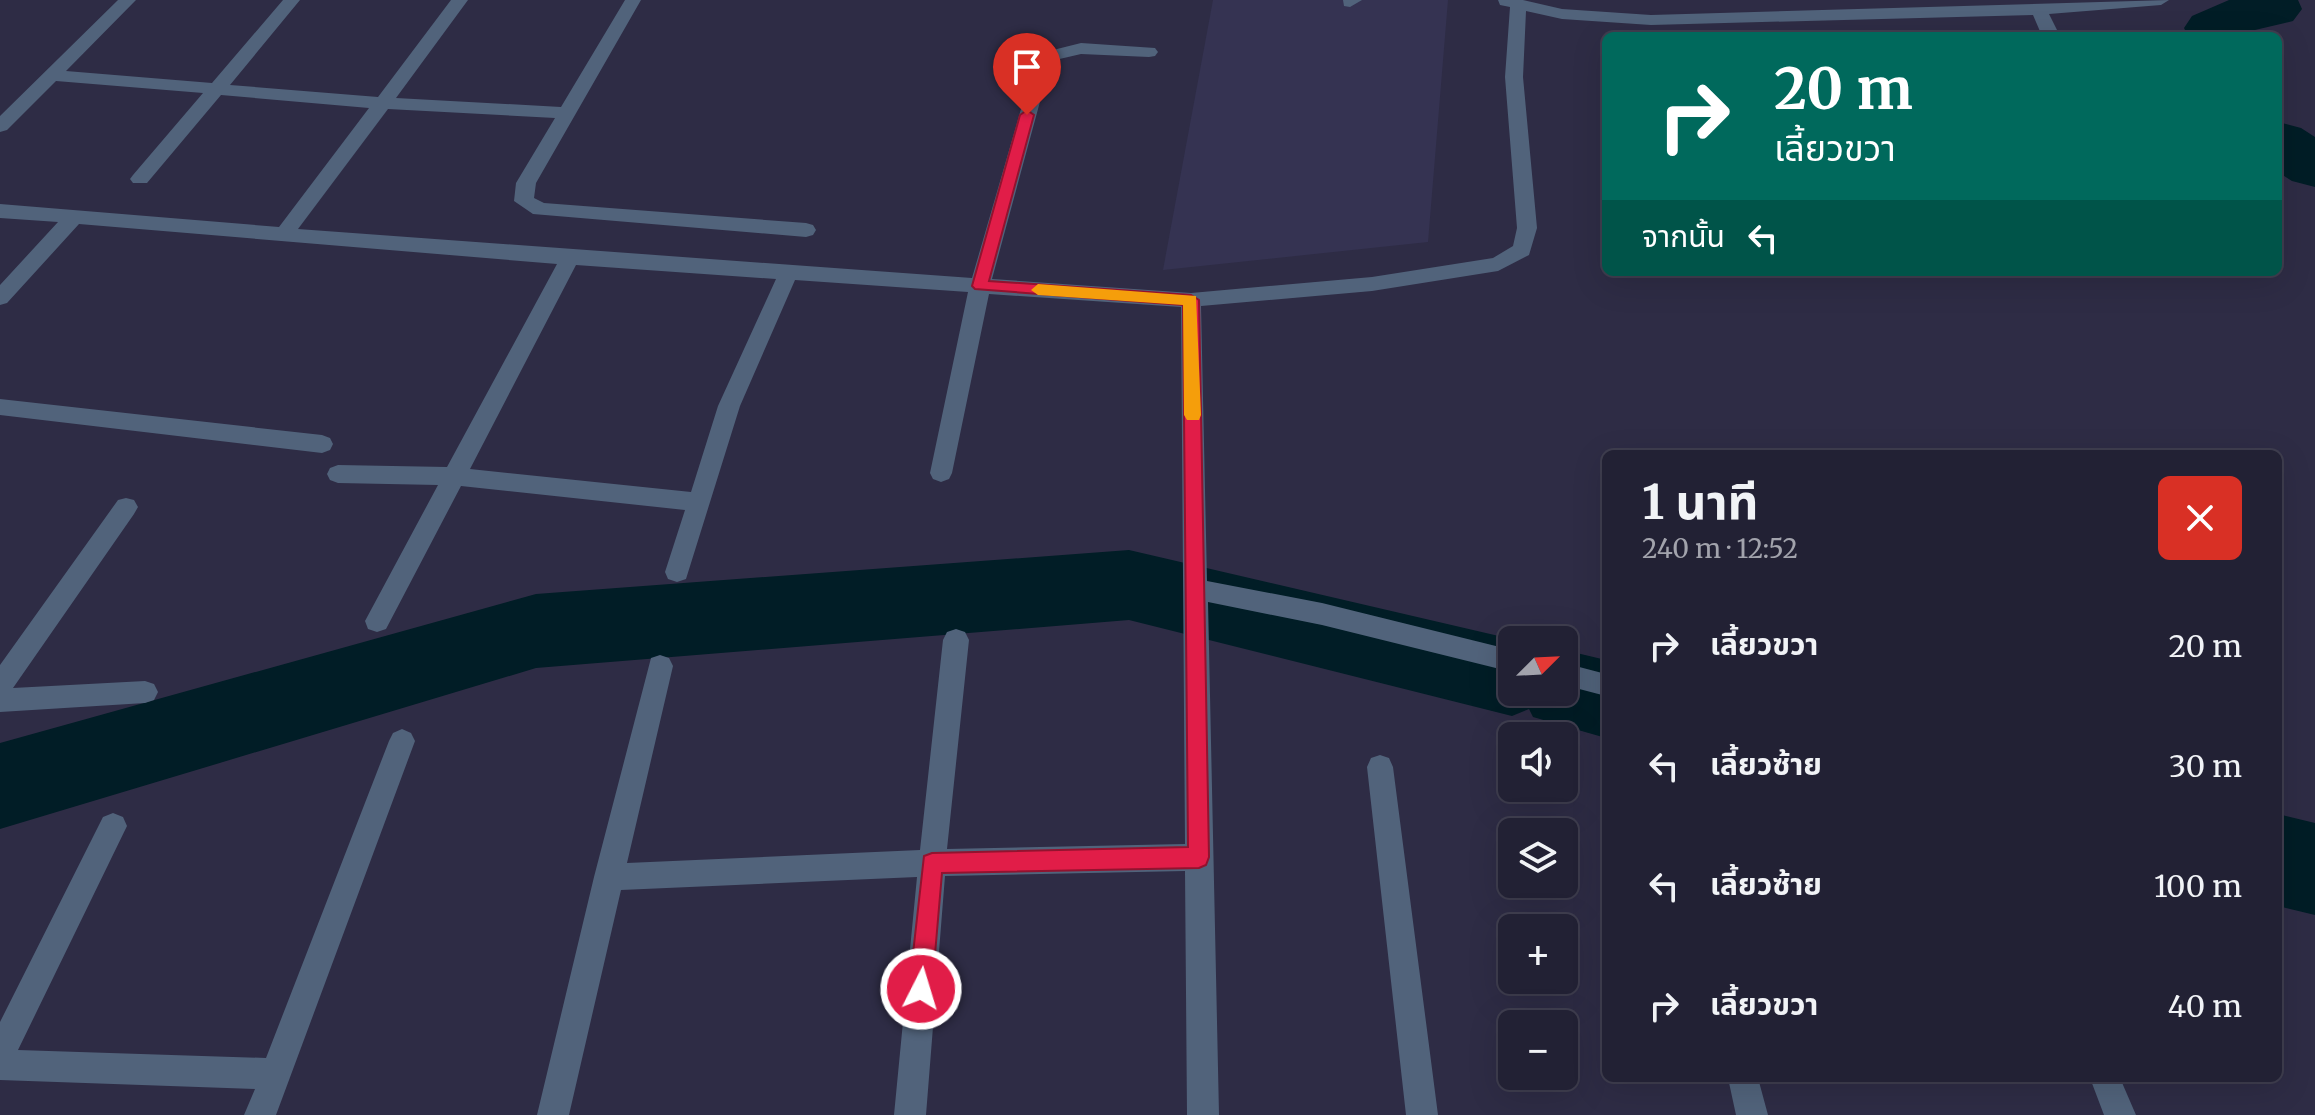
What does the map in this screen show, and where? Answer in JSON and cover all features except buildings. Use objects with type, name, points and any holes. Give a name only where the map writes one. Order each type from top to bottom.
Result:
[{"type":"street","points":[[0,126],[128,0]]},
{"type":"street","points":[[140,179],[292,0]]},
{"type":"street","points":[[284,234],[460,0]]},
{"type":"street","points":[[633,0],[526,183],[524,201],[540,209],[806,230]]},
{"type":"street","points":[[1819,0],[1833,15]]},
{"type":"street","points":[[0,211],[570,258],[1191,300],[1372,284],[1498,264],[1522,250],[1527,228],[1510,3],[1643,28],[1995,6],[2039,10],[2161,0]]},
{"type":"street","points":[[2039,10],[2049,32]]},
{"type":"street","points":[[941,473],[980,286],[1043,58],[1053,52],[1068,50],[1149,52]]},
{"type":"street","points":[[51,75],[382,103],[567,113]]},
{"type":"street","points":[[0,298],[74,217]]},
{"type":"street","points":[[377,621],[570,258]]},
{"type":"street","points":[[677,572],[729,406],[789,272]]},
{"type":"street","points":[[1191,300],[1203,1115]]},
{"type":"street","points":[[0,407],[322,444]]},
{"type":"street","points":[[338,474],[453,476],[700,502]]},
{"type":"street","points":[[0,686],[126,507]]},
{"type":"street","points":[[1195,589],[1322,614],[1498,658]]},
{"type":"street","points":[[910,1115],[956,640]]},
{"type":"street","points":[[553,1115],[660,666]]},
{"type":"street","points":[[1578,678],[1602,684]]},
{"type":"street","points":[[0,700],[145,692]]},
{"type":"street","points":[[260,1115],[402,741]]},
{"type":"street","points":[[1380,767],[1422,1115]]},
{"type":"street","points":[[0,1054],[113,826]]},
{"type":"street","points":[[608,877],[932,863],[1199,857]]},
{"type":"street","points":[[0,1065],[275,1074]]},
{"type":"street","points":[[1744,1082],[1752,1115]]},
{"type":"street","points":[[2107,1082],[2120,1115]]},
{"type":"shaded area","points":[[1213,0],[1448,0],[1428,242],[1163,270]]},
{"type":"waterway","points":[[2215,32],[2213,28],[2239,15],[2273,9],[2269,0]]},
{"type":"waterway","points":[[2282,145],[2315,166]]},
{"type":"waterway","points":[[0,786],[536,631],[1129,585],[1498,674]]},
{"type":"waterway","points":[[1578,692],[1602,698]]},
{"type":"waterway","points":[[2282,861],[2315,869]]},
{"type":"slow traffic","points":[[1038,290],[1191,300],[1193,415]]},
{"type":"route","points":[[921,989],[932,863],[1199,857],[1191,300],[980,286],[1027,115]]}]
